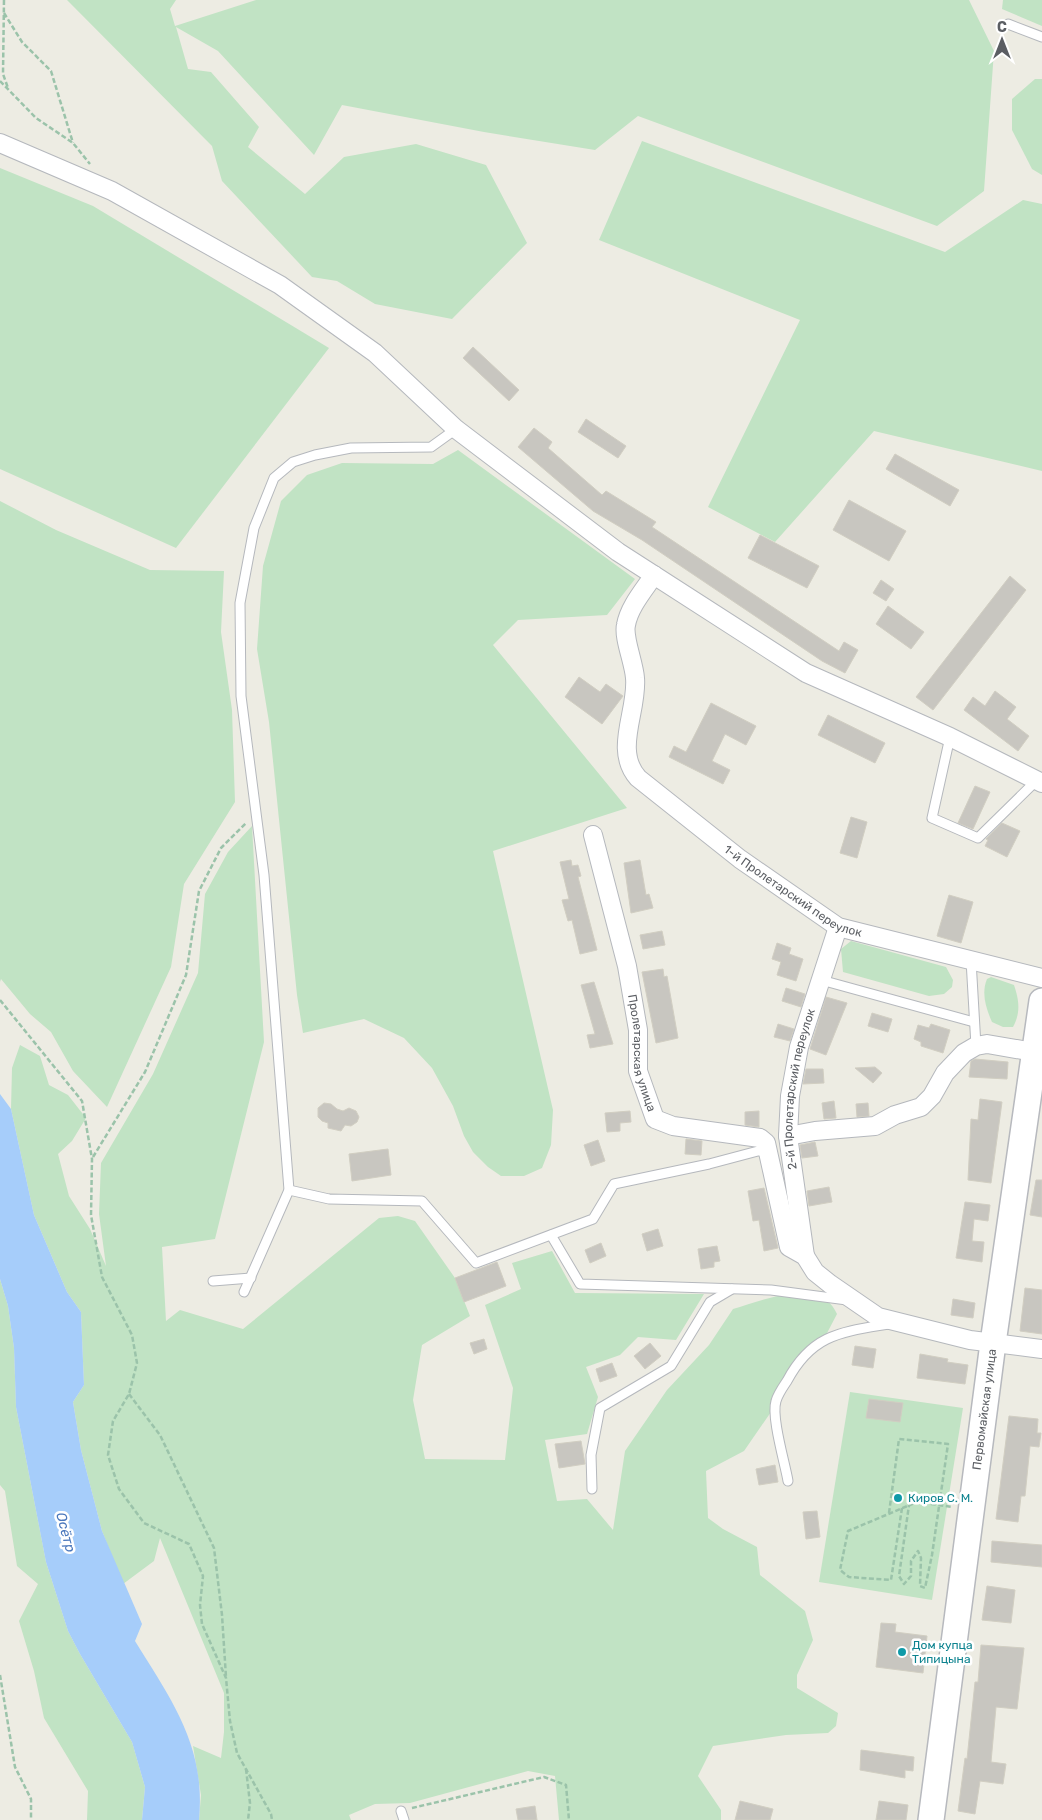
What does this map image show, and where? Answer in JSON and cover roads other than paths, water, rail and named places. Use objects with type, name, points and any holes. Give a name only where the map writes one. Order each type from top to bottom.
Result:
[{"type":"main road","name":"Первомайская улица","points":[[931,1820],[993,1343],[1042,1001]]},
{"type":"street","points":[[0,144],[112,191],[280,285],[375,353],[456,430],[618,552],[806,673],[950,738],[1039,782]]},
{"type":"street","name":"1-й Пролетарский переулок","points":[[654,575],[628,615],[625,627],[633,660],[635,681],[633,707],[625,753],[629,768],[638,778],[740,859],[838,927],[1042,978]]},
{"type":"street","name":"Пролетарская улица","points":[[593,835],[627,966],[638,1030],[638,1071],[655,1119],[673,1126],[760,1138],[766,1143],[768,1151]]},
{"type":"street","name":"2-й Пролетарский переулок","points":[[805,1256],[788,1136],[790,1096],[799,1047],[838,927]]},
{"type":"street","points":[[788,1136],[815,1131],[875,1126],[895,1115],[921,1107],[932,1096],[945,1073],[964,1053],[976,1046],[987,1044],[1034,1052]]},
{"type":"street","points":[[768,1151],[789,1246],[805,1256],[815,1272],[878,1317],[970,1340],[1042,1349]]},
{"type":"lane","points":[[1008,24],[1042,37]]},
{"type":"lane","points":[[244,1292],[289,1190],[265,885],[241,696],[240,603],[254,528],[274,478],[293,462],[351,448],[431,447],[456,430]]},
{"type":"lane","points":[[950,738],[932,818],[978,838],[1039,782]]},
{"type":"lane","points":[[971,960],[976,1046]]},
{"type":"lane","points":[[821,980],[974,1022]]},
{"type":"lane","points":[[289,1190],[329,1199],[422,1201],[476,1263],[593,1219],[614,1184],[709,1164],[758,1151],[768,1151]]},
{"type":"lane","points":[[551,1235],[580,1284],[771,1290],[856,1301]]},
{"type":"lane","points":[[213,1281],[251,1278]]},
{"type":"lane","points":[[592,1489],[592,1455],[600,1408],[671,1366],[710,1302],[732,1289]]},
{"type":"lane","points":[[788,1481],[775,1402],[795,1365],[820,1340],[857,1330],[902,1322]]},
{"type":"water","name":"Осётр","points":[[0,1094],[11,1109],[34,1215],[67,1292],[81,1312],[84,1385],[73,1402],[81,1450],[102,1531],[142,1624],[135,1641],[173,1704],[184,1725],[192,1747],[200,1794],[199,1820],[142,1820],[145,1787],[132,1742],[68,1631],[46,1562],[16,1407],[14,1348],[8,1306],[0,1279]]},
{"type":"place","name":"Киров С. М.","points":[[898,1498]]},
{"type":"place","name":"Дом купца Типицына","points":[[902,1652]]}]
